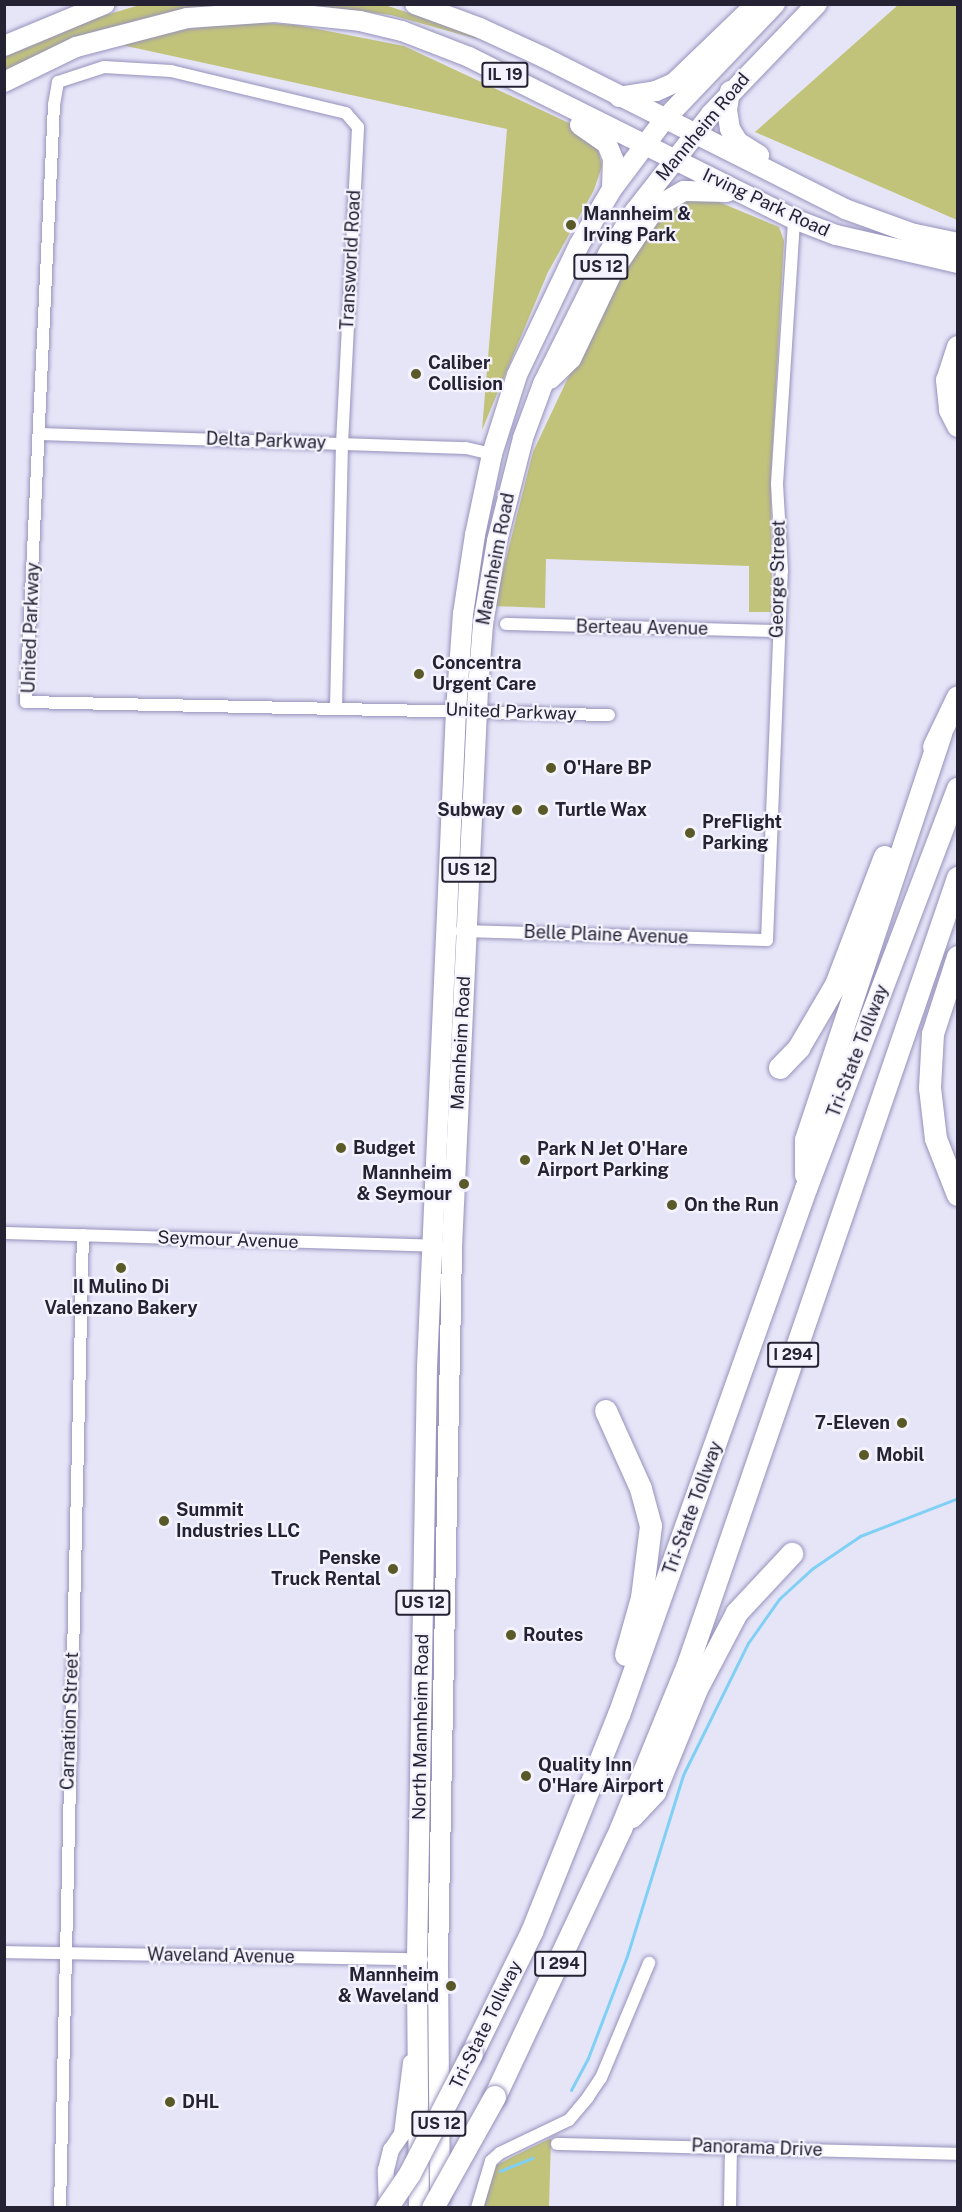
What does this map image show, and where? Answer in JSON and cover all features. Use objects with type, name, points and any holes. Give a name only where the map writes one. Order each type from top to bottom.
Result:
[{"type":"highway","points":[[915,235],[957,246]]},
{"type":"highway","points":[[957,347],[947,380],[950,410],[957,426]]},
{"type":"highway","name":"I 294","points":[[806,1188],[806,1140],[941,734],[957,697]]},
{"type":"highway","points":[[780,1068],[799,1048],[836,985],[906,806],[941,734]]},
{"type":"highway","name":"Tri-State Tollway","points":[[387,2208],[410,2174],[532,1932],[619,1715],[806,1188],[957,789]]},
{"type":"highway","name":"Tri-State Tollway","points":[[441,2206],[621,1829],[689,1662],[957,878]]},
{"type":"highway","points":[[957,957],[933,1034],[930,1088],[936,1139],[957,1195]]},
{"type":"highway","points":[[606,1411],[641,1489],[651,1526],[642,1598],[623,1666],[619,1715]]},
{"type":"highway","points":[[621,1829],[654,1792],[697,1689],[736,1613],[792,1554]]},
{"type":"main road","points":[[4,46],[105,4]]},
{"type":"main road","name":"Irving Park Road","points":[[415,4],[480,28],[694,135],[878,222],[915,235]]},
{"type":"main road","points":[[619,97],[656,91],[674,83],[756,4]]},
{"type":"main road","name":"Mannheim Road","points":[[431,1246],[456,711],[463,614],[492,454],[517,375],[540,322],[612,189],[664,120],[775,4]]},
{"type":"main road","name":"Mannheim Road","points":[[452,1247],[483,624],[497,541],[523,438],[543,384],[608,254],[674,159],[730,91],[818,4]]},
{"type":"main road","name":"Irving Park Road","points":[[4,82],[50,58],[106,37],[151,24],[234,13],[276,12],[360,21],[402,31],[469,57],[674,159],[736,193],[794,219],[836,235],[957,263]]},
{"type":"main road","points":[[469,57],[494,83],[601,137],[613,159],[612,189]]},
{"type":"main road","points":[[730,91],[727,120],[738,142],[848,198],[878,222]]},
{"type":"main road","points":[[543,384],[571,359],[612,273],[656,207],[684,191],[736,193]]},
{"type":"main road","name":"North Mannheim Road","points":[[418,2208],[417,1959],[431,1246]]},
{"type":"main road","name":"North Mannheim Road","points":[[441,2206],[438,1959],[452,1247]]},
{"type":"street","name":"Transworld Road","points":[[58,82],[104,67],[171,71],[346,113],[358,127],[342,444],[336,707]]},
{"type":"street","name":"United Parkway","points":[[58,82],[54,105],[27,702],[336,707],[609,715]]},
{"type":"street","name":"George Street","points":[[767,940],[782,549],[777,484],[794,219]]},
{"type":"street","name":"Delta Parkway","points":[[40,434],[466,448],[492,454]]},
{"type":"street","name":"Berteau Avenue","points":[[506,624],[778,631]]},
{"type":"street","name":"Belle Plaine Avenue","points":[[445,931],[767,940]]},
{"type":"street","name":"Seymour Avenue","points":[[4,1233],[452,1247]]},
{"type":"street","name":"Carnation Street","points":[[60,2208],[64,1954],[83,1235]]},
{"type":"street","name":"Waveland Avenue","points":[[4,1952],[438,1959]]},
{"type":"street","points":[[477,2208],[491,2161],[500,2153],[569,2120],[588,2097],[601,2078],[649,1963]]},
{"type":"street","points":[[387,2208],[386,2170],[391,2150],[402,2134],[417,2014]]},
{"type":"street","name":"Panorama Drive","points":[[557,2144],[957,2154]]},
{"type":"street","points":[[386,2170],[400,2151],[419,2148]]},
{"type":"street","points":[[730,2148],[730,2208]]},
{"type":"green space","points":[[140,5],[236,5],[178,11],[92,32],[5,72],[4,55],[85,21]]},
{"type":"green space","points":[[308,5],[385,5],[478,36],[477,39],[391,15]]},
{"type":"green space","points":[[898,5],[957,5],[957,220],[755,132]]},
{"type":"green space","points":[[248,22],[297,25],[404,46],[586,131],[598,149],[602,166],[594,190],[548,272],[482,430],[507,129],[117,44],[180,30]]},
{"type":"green space","points":[[693,197],[714,200],[779,227],[784,241],[771,477],[772,612],[749,612],[749,566],[546,559],[545,608],[494,606],[533,452],[600,310],[652,223],[669,205]]},
{"type":"green space","points":[[551,2138],[549,2207],[484,2207],[494,2166]]},
{"type":"waterway","points":[[571,2090],[588,2058],[627,1956],[683,1775],[748,1643],[779,1599],[813,1568],[860,1536],[958,1498]]},
{"type":"waterway","points":[[500,2171],[532,2158]]},
{"type":"place","name":"Mannheim & Irving Park","points":[[571,225]]},
{"type":"place","name":"Caliber Collision","points":[[416,374]]},
{"type":"place","name":"Concentra Urgent Care","points":[[419,674]]},
{"type":"place","name":"O'Hare BP","points":[[551,768]]},
{"type":"place","name":"Subway","points":[[517,810]]},
{"type":"place","name":"Turtle Wax","points":[[543,810]]},
{"type":"place","name":"PreFlight Parking","points":[[690,833]]},
{"type":"place","name":"Budget","points":[[341,1148]]},
{"type":"place","name":"Park N Jet O'Hare Airport Parking","points":[[525,1160]]},
{"type":"place","name":"Mannheim & Seymour","points":[[464,1184]]},
{"type":"place","name":"On the Run","points":[[672,1205]]},
{"type":"place","name":"Il Mulino Di Valenzano Bakery","points":[[121,1268]]},
{"type":"place","name":"7-Eleven","points":[[902,1423]]},
{"type":"place","name":"Mobil","points":[[864,1455]]},
{"type":"place","name":"Summit Industries LLC","points":[[164,1521]]},
{"type":"place","name":"Penske Truck Rental","points":[[393,1569]]},
{"type":"place","name":"Routes","points":[[511,1635]]},
{"type":"place","name":"Quality Inn O'Hare Airport","points":[[526,1776]]},
{"type":"place","name":"Mannheim & Waveland","points":[[451,1986]]},
{"type":"place","name":"DHL","points":[[170,2102]]}]
